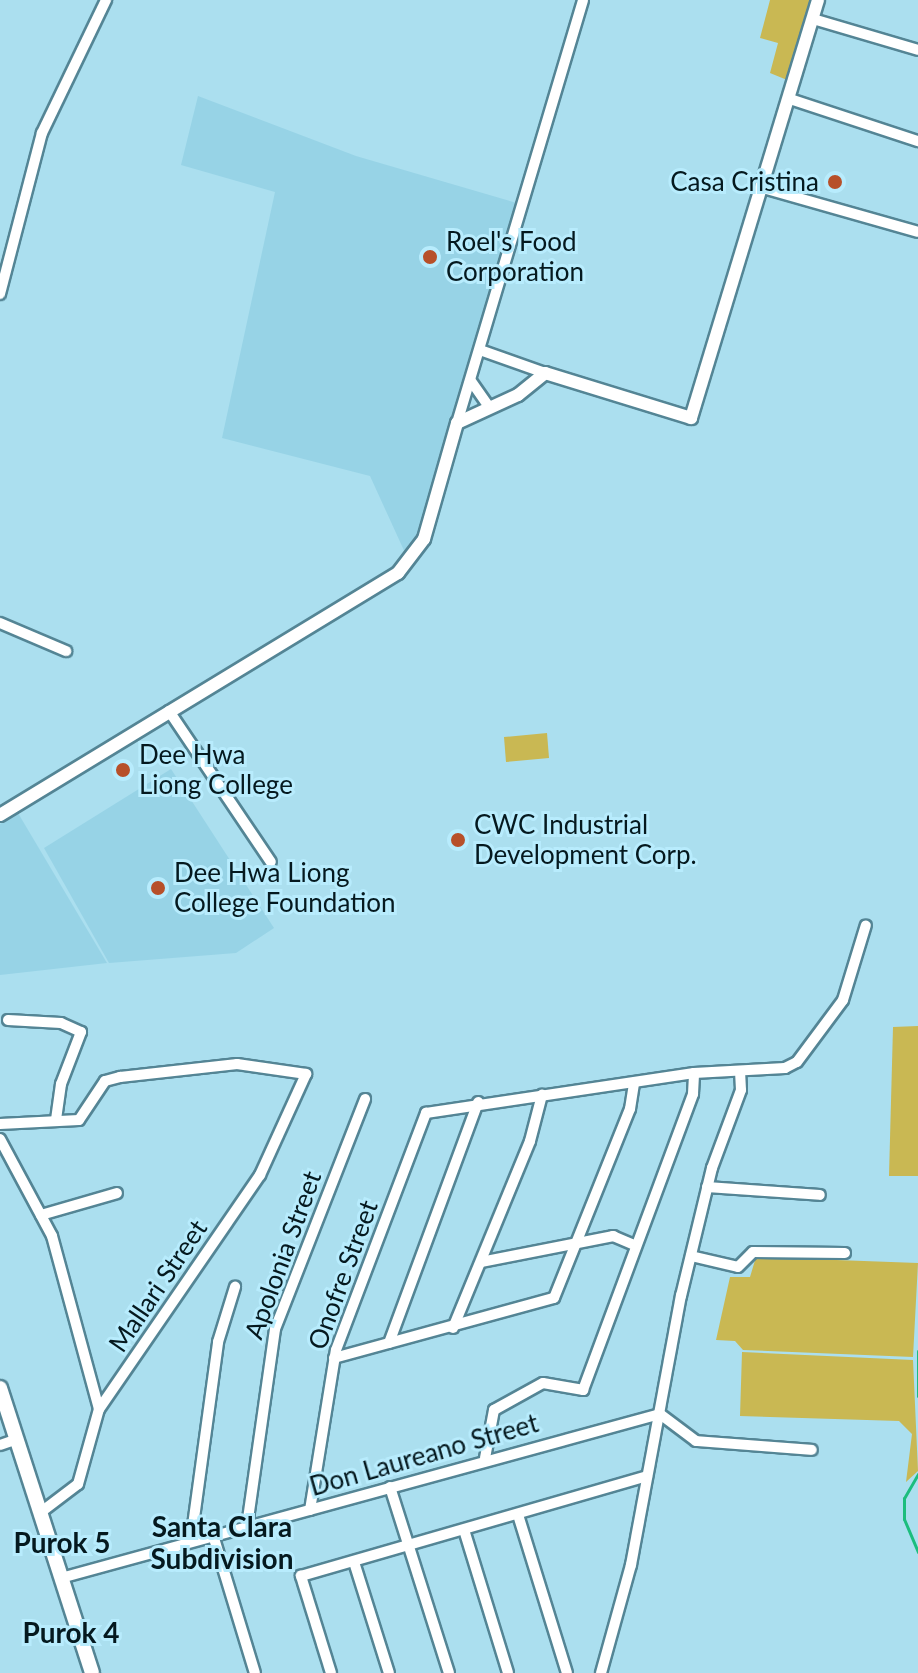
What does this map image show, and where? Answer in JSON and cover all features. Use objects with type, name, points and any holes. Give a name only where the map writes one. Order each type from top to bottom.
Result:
[{"type":"main road","points":[[0,1388],[92,1673]]},
{"type":"street","points":[[0,294],[42,133],[106,0]]},
{"type":"street","points":[[0,815],[398,573],[424,539],[583,0]]},
{"type":"street","points":[[480,350],[691,418],[818,0]]},
{"type":"street","points":[[813,19],[918,50]]},
{"type":"street","points":[[790,99],[918,141]]},
{"type":"street","points":[[763,188],[918,232]]},
{"type":"street","points":[[457,423],[490,408],[545,373]]},
{"type":"street","points":[[471,381],[490,408]]},
{"type":"street","points":[[0,623],[66,651]]},
{"type":"street","points":[[169,711],[271,862]]},
{"type":"street","points":[[389,1343],[478,1102],[797,1062],[843,1000],[866,925]]},
{"type":"street","points":[[0,1124],[56,1120],[61,1084],[81,1032],[61,1023],[8,1020]]},
{"type":"street","name":"Mallari Street","points":[[40,1513],[78,1484],[99,1409],[260,1175],[306,1074],[237,1064],[120,1077],[105,1081],[83,1118],[56,1120]]},
{"type":"street","points":[[601,1673],[621,1611],[691,1256],[707,1187],[741,1090],[740,1071]]},
{"type":"street","points":[[485,1458],[494,1410],[543,1383],[581,1393],[693,1094],[694,1073]]},
{"type":"street","points":[[334,1358],[554,1298],[630,1109],[634,1084]]},
{"type":"street","points":[[453,1328],[481,1262],[542,1095]]},
{"type":"street","name":"Apolonia Street","points":[[247,1526],[275,1329],[365,1099]]},
{"type":"street","name":"Onofre Street","points":[[310,1510],[334,1358],[431,1110],[478,1102]]},
{"type":"street","points":[[0,1139],[54,1240],[99,1409]]},
{"type":"street","points":[[707,1187],[820,1195]]},
{"type":"street","points":[[41,1215],[117,1193]]},
{"type":"street","points":[[481,1262],[613,1236],[636,1246]]},
{"type":"street","points":[[691,1256],[738,1267],[753,1252],[845,1253]]},
{"type":"street","points":[[191,1540],[218,1342],[235,1287]]},
{"type":"street","points":[[660,1414],[696,1441],[812,1450]]},
{"type":"street","name":"Don Laureano Street","points":[[61,1578],[485,1458],[660,1414]]},
{"type":"street","points":[[0,1445],[17,1439]]},
{"type":"street","points":[[331,1673],[301,1576],[409,1544],[519,1518],[647,1476]]},
{"type":"street","points":[[390,1487],[449,1673]]},
{"type":"street","points":[[519,1518],[567,1673]]},
{"type":"street","points":[[465,1533],[508,1673]]},
{"type":"street","points":[[213,1535],[255,1673]]},
{"type":"street","points":[[354,1562],[389,1673]]},
{"type":"shaded area","points":[[770,0],[816,0],[792,82],[770,73],[778,43],[760,38]]},
{"type":"shaded area","name":"Roel's Food Corporation","points":[[198,96],[356,156],[520,204],[412,555],[407,557],[370,476],[222,438],[275,192],[181,165]]},
{"type":"shaded area","points":[[547,733],[549,758],[506,762],[504,737]]},
{"type":"shaded area","name":"Dee Hwa Liong College Foundation","points":[[171,769],[274,928],[236,953],[109,963],[44,848]]},
{"type":"shaded area","points":[[18,813],[107,963],[0,975],[0,824]]},
{"type":"shaded area","points":[[918,1026],[918,1176],[889,1176],[893,1027]]},
{"type":"shaded area","points":[[756,1257],[918,1263],[913,1357],[743,1350],[735,1341],[716,1340],[730,1277],[750,1277]]},
{"type":"shaded area","points":[[742,1352],[913,1360],[918,1471],[906,1482],[912,1434],[899,1421],[740,1416]]},
{"type":"waterway","points":[[918,1351],[918,1396]]},
{"type":"waterway","points":[[918,1474],[904,1498],[904,1519],[918,1552]]},
{"type":"place","name":"Casa Cristina","points":[[835,182]]},
{"type":"place","name":"Roel's Food Corporation","points":[[430,257]]},
{"type":"place","name":"Dee Hwa Liong College","points":[[123,770]]},
{"type":"place","name":"CWC Industrial Development Corp.","points":[[458,840]]},
{"type":"place","name":"Dee Hwa Liong College Foundation","points":[[158,888]]},
{"type":"district","name":"Purok 5","points":[[62,1542]]},
{"type":"district","name":"Santa Clara Subdivision","points":[[222,1542]]},
{"type":"district","name":"Purok 4","points":[[71,1632]]}]
